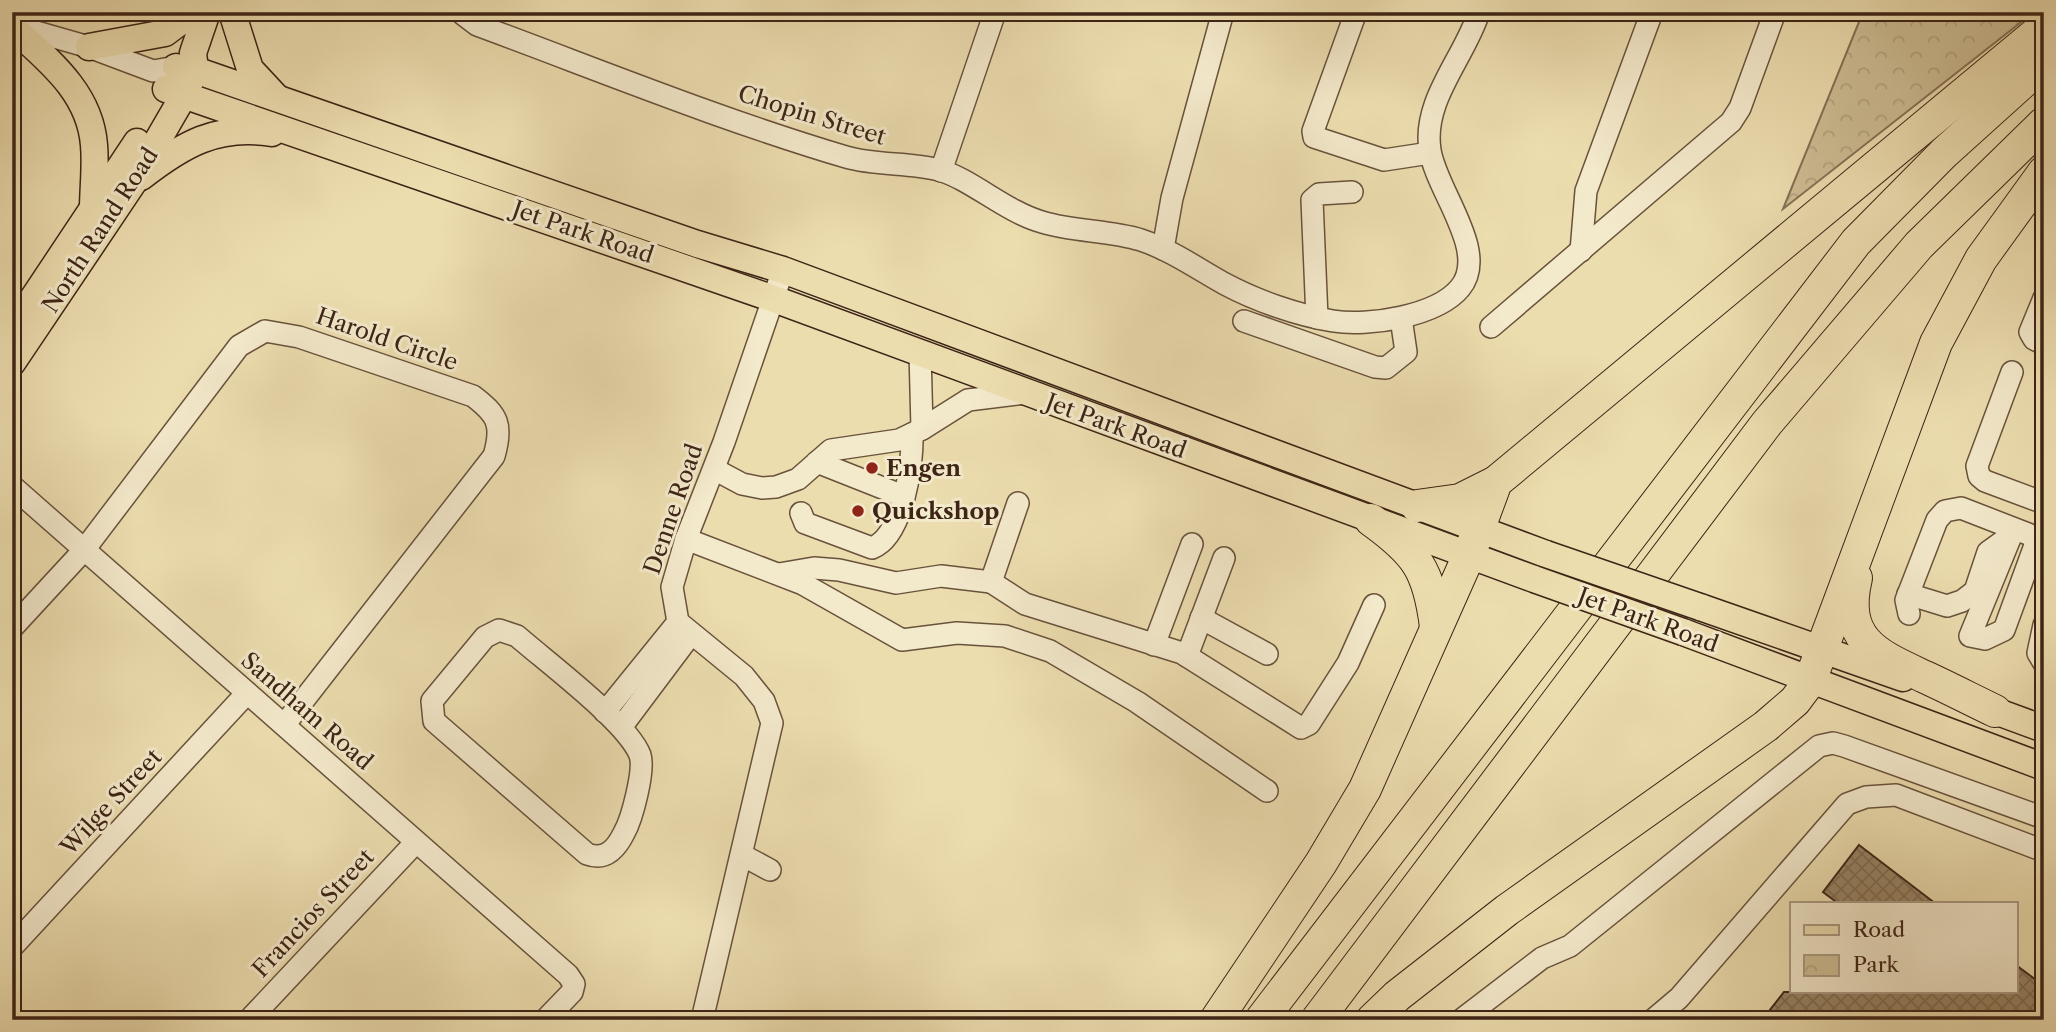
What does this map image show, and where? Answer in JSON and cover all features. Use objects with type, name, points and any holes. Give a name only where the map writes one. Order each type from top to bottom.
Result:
[{"type":"highway","points":[[1417,506],[1460,500],[1496,482],[2044,27]]},
{"type":"highway","points":[[1261,1020],[1856,242],[1944,153],[2044,62]]},
{"type":"highway","points":[[1317,1020],[1767,424],[1919,245],[2044,123]]},
{"type":"highway","points":[[1372,1020],[1397,996],[1507,910],[1766,726],[1795,701],[1810,681],[1936,343],[1981,259],[2044,172]]},
{"type":"highway","points":[[1216,1020],[1321,863],[1364,789],[1473,542],[1496,482]]},
{"type":"highway","points":[[1371,520],[1406,545],[1423,571],[1431,593],[1436,626]]},
{"type":"highway","points":[[1867,532],[1853,589],[1853,611],[1867,645],[1878,656],[1995,711]]},
{"type":"main road","points":[[89,47],[164,33],[192,12]]},
{"type":"main road","points":[[178,74],[207,12]]},
{"type":"main road","points":[[233,12],[250,69],[282,103]]},
{"type":"main road","points":[[12,26],[72,86],[83,105],[94,145],[93,210]]},
{"type":"main road","name":"Jet Park Road","points":[[178,74],[282,103],[697,244],[783,270],[1417,506],[1534,579],[2044,767]]},
{"type":"main road","name":"Jet Park Road","points":[[178,74],[325,142],[774,299],[1371,520],[1473,542],[1546,554],[2044,729]]},
{"type":"main road","name":"North Rand Road","points":[[12,363],[133,183],[178,74]]},
{"type":"main road","name":"North Rand Road","points":[[12,330],[132,150],[178,74]]},
{"type":"main road","points":[[133,183],[178,148],[200,139],[256,131],[325,142]]},
{"type":"street","points":[[941,171],[995,12]]},
{"type":"street","points":[[1163,249],[1172,198],[1223,12]]},
{"type":"street","points":[[1356,12],[1313,131],[1314,137],[1384,160],[1430,153],[1433,111],[1479,12]]},
{"type":"street","points":[[1581,251],[1586,191],[1652,12]]},
{"type":"street","points":[[1492,327],[1731,122],[1740,108],[1774,12]]},
{"type":"street","name":"Chopin Street","points":[[460,13],[486,28],[793,140],[866,162],[941,171],[1038,221],[1129,237],[1163,249],[1246,294],[1317,318],[1378,324],[1401,318],[1453,295],[1462,286],[1470,267],[1469,248],[1442,190],[1430,153]]},
{"type":"street","points":[[12,26],[178,74]]},
{"type":"street","points":[[1317,318],[1312,200],[1319,194],[1352,192]]},
{"type":"street","name":"Denne Road","points":[[685,628],[672,587],[686,539],[714,469],[783,270]]},
{"type":"street","points":[[2044,298],[2030,332],[2034,339],[2044,344]]},
{"type":"street","points":[[1244,321],[1375,367],[1386,368],[1406,352],[1401,318]]},
{"type":"street","name":"Harold Circle","points":[[12,628],[84,550],[239,346],[265,331],[299,337],[473,396],[492,411],[498,425],[494,456],[285,724]]},
{"type":"street","points":[[801,513],[805,523],[872,548],[890,536],[904,496],[913,457],[917,431],[920,352]]},
{"type":"street","points":[[2012,372],[1977,466],[1979,475],[1985,481],[2044,503]]},
{"type":"street","points":[[714,469],[742,484],[762,488],[776,487],[798,479],[831,450],[844,446],[888,442],[917,431],[968,400],[1026,393]]},
{"type":"street","points":[[817,462],[904,496]]},
{"type":"street","name":"Sandham Road","points":[[12,486],[568,975],[574,984],[572,992],[545,1020]]},
{"type":"street","points":[[991,582],[1018,503]]},
{"type":"street","points":[[2014,533],[1970,636],[1985,639],[2004,630],[2041,539],[2014,533],[1961,508],[1945,511],[1937,520],[1909,604],[1947,606],[1962,601],[1975,591],[1988,552],[2014,533]]},
{"type":"street","points":[[686,539],[831,598],[902,640],[957,633],[1005,636],[1050,651],[1137,702],[1267,791]]},
{"type":"street","points":[[1154,645],[1192,544]]},
{"type":"street","points":[[1187,656],[1224,558]]},
{"type":"street","points":[[776,574],[814,568],[839,570],[896,583],[941,576],[991,582],[1025,604],[1187,656],[1301,728],[1306,727],[1348,663],[1374,606]]},
{"type":"street","points":[[1201,618],[1267,654]]},
{"type":"street","points":[[2044,625],[2038,653],[2044,663]]},
{"type":"street","points":[[605,712],[685,628]]},
{"type":"street","points":[[622,726],[685,628]]},
{"type":"street","points":[[685,628],[744,676],[764,701],[771,716],[771,736],[702,1020]]},
{"type":"street","points":[[499,629],[517,636],[605,712],[622,726],[640,756],[642,766],[629,824],[614,849],[600,856],[587,854],[504,779],[441,731],[430,713],[432,701],[485,637],[499,629]]},
{"type":"street","name":"Wilge Street","points":[[12,947],[247,693]]},
{"type":"street","points":[[1461,1020],[1542,958],[1570,946],[1819,746],[1844,746],[2044,818]]},
{"type":"street","points":[[1653,1020],[1679,998],[1847,804],[1866,797],[1896,795],[2044,852]]},
{"type":"street","name":"Francios Street","points":[[249,1020],[416,842]]},
{"type":"street","points":[[742,855],[769,870]]},
{"type":"green space","points":[[1863,12],[2034,12],[1783,209]]},
{"type":"building","points":[[1859,845],[1933,902],[1836,902],[1823,892]]},
{"type":"building","points":[[2018,966],[2044,986],[2044,1020],[1762,1020],[1784,992],[2018,993]]},
{"type":"place","name":"Engen","points":[[872,468]]},
{"type":"place","name":"Quickshop","points":[[858,511]]}]
